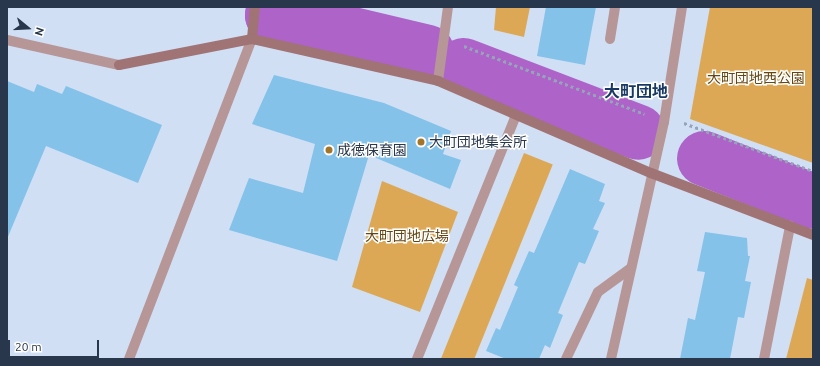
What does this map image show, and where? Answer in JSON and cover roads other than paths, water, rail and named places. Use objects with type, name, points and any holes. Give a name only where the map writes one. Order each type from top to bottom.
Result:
[{"type":"street","points":[[129,359],[252,39],[255,7]]},
{"type":"street","points":[[438,81],[448,7]]},
{"type":"street","points":[[610,39],[615,7]]},
{"type":"street","points":[[611,359],[651,173],[664,122],[682,7]]},
{"type":"street","points":[[7,40],[119,65],[252,39],[438,81],[651,173],[813,235]]},
{"type":"street","points":[[417,359],[516,115]]},
{"type":"street","points":[[764,359],[790,226]]},
{"type":"street","points":[[566,359],[598,292],[630,268]]},
{"type":"waterway","points":[[273,7],[272,15],[427,52]]},
{"type":"waterway","points":[[463,65],[638,132]]},
{"type":"waterway","points":[[704,158],[813,201]]},
{"type":"place","name":"大町団地集会所","points":[[421,142]]},
{"type":"place","name":"成徳保育園","points":[[329,150]]},
{"type":"district","name":"大町団地","points":[[636,91]]},
{"type":"park label","name":"大町団地西公園","points":[[756,78]]},
{"type":"park label","name":"大町団地広場","points":[[407,236]]}]
